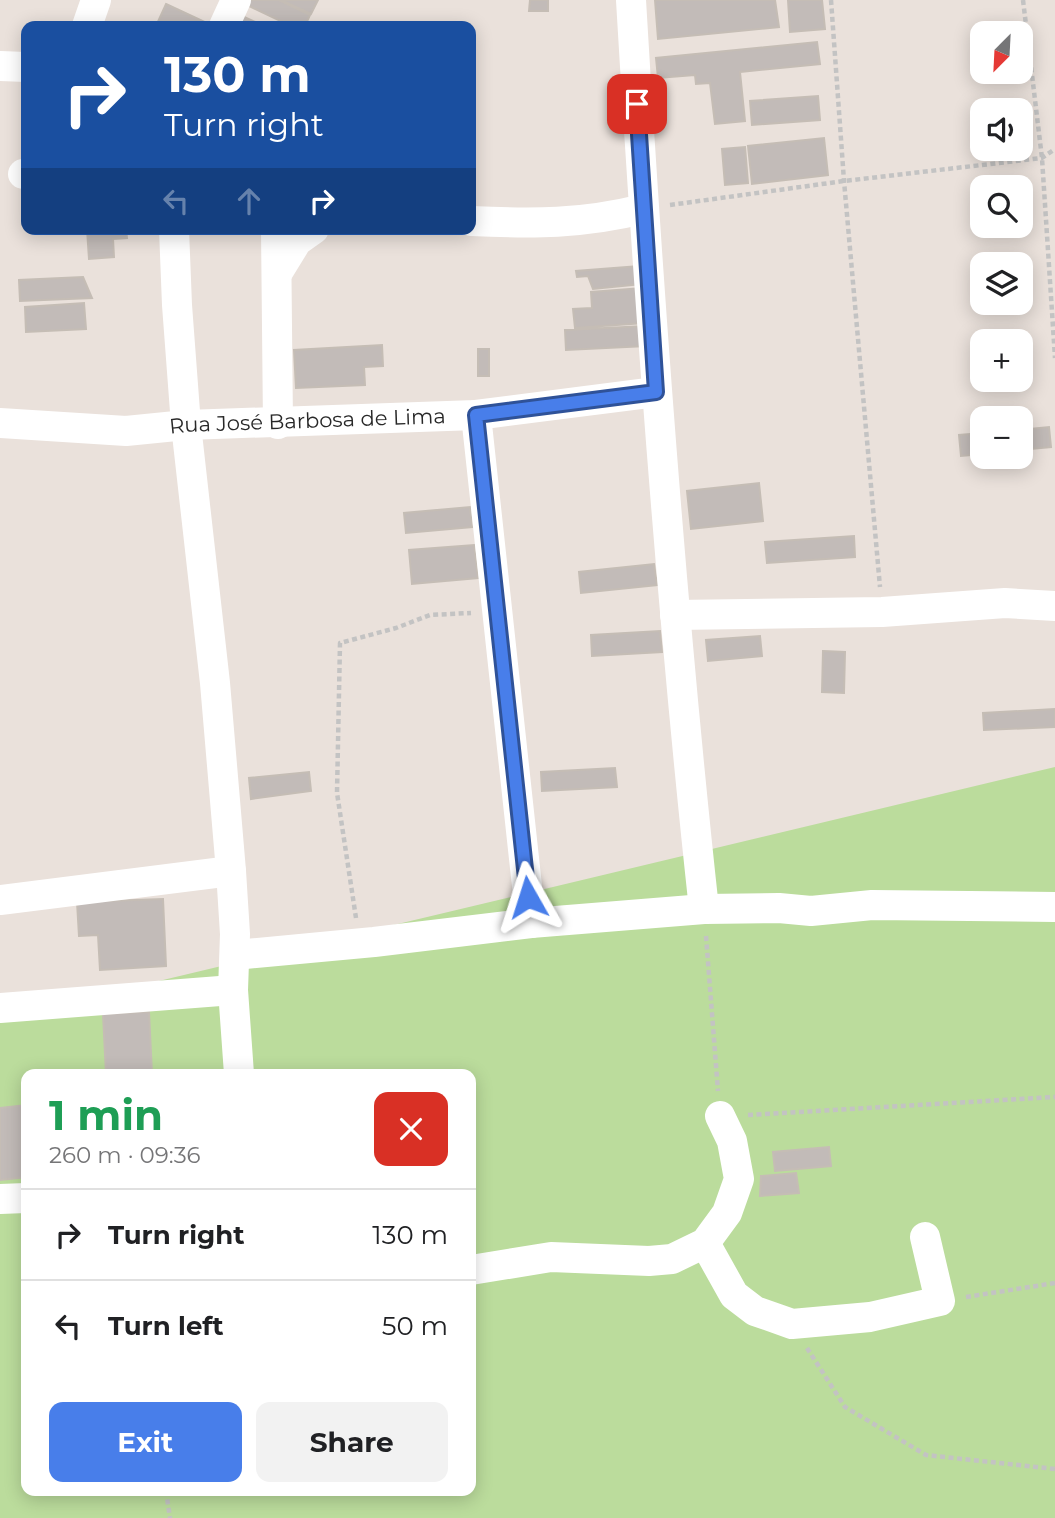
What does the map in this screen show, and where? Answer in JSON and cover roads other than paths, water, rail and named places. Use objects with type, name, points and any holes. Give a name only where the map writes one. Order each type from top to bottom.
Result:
[{"type":"street","points":[[89,21],[96,0]]},
{"type":"street","points":[[226,21],[236,0]]},
{"type":"street","points":[[631,0],[656,392],[685,739],[704,909]]},
{"type":"street","points":[[0,66],[21,67]]},
{"type":"street","points":[[476,221],[541,224],[575,222],[604,219],[643,209]]},
{"type":"street","points":[[174,235],[186,425],[215,683],[231,871],[235,955],[233,990],[239,1069]]},
{"type":"street","points":[[276,235],[278,424]]},
{"type":"street","points":[[278,272],[297,241],[306,235]]},
{"type":"street","name":"Rua José Barbosa de Lima","points":[[0,423],[125,431],[186,425],[278,424],[476,415],[656,392]]},
{"type":"street","points":[[476,415],[531,923]]},
{"type":"street","points":[[675,615],[882,612],[1005,604],[1055,606]]},
{"type":"street","points":[[0,900],[231,871]]},
{"type":"street","points":[[235,955],[531,923],[704,909],[779,908],[811,911],[873,905],[1055,907]]},
{"type":"street","points":[[0,1008],[233,990]]},
{"type":"street","points":[[476,1269],[551,1257],[649,1261],[672,1259],[705,1243],[727,1213],[739,1179],[732,1141],[720,1116]]},
{"type":"street","points":[[0,1199],[21,1198]]},
{"type":"street","points":[[705,1243],[734,1294],[755,1311],[792,1324],[870,1317],[940,1301],[925,1237]]}]
